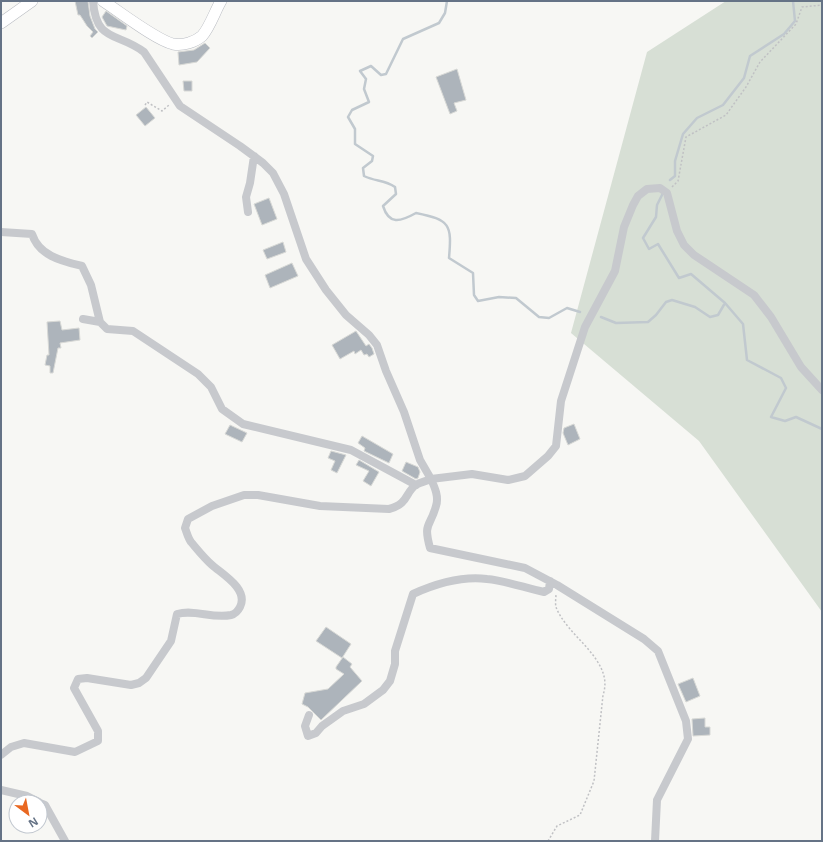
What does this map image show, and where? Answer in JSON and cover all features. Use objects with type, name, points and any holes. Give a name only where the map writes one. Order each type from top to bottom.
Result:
[{"type":"street","points":[[1,23],[32,1]]},
{"type":"street","points":[[93,1],[94,14],[99,26],[108,34],[136,45],[144,52],[180,106],[254,156],[273,173],[280,187],[306,259],[326,290],[346,315],[369,335],[377,345],[386,371],[404,412],[420,460],[431,479],[437,495],[437,506],[426,527],[430,548],[525,568],[553,583],[644,639],[658,651],[686,721],[688,739],[657,800],[654,841]]},
{"type":"street","points":[[103,1],[160,39],[174,44],[189,43],[203,35],[221,1]]},
{"type":"street","points":[[248,212],[246,197],[250,183],[254,156]]},
{"type":"street","points":[[1,755],[11,747],[24,743],[75,752],[98,741],[98,731],[74,688],[78,679],[87,678],[131,685],[139,683],[146,678],[171,641],[176,614],[191,612],[217,616],[232,615],[238,611],[241,604],[240,595],[236,586],[226,575],[211,564],[189,540],[185,528],[188,519],[212,506],[244,495],[258,495],[320,506],[389,509],[396,507],[407,498],[416,485],[431,479],[472,474],[508,480],[524,476],[548,456],[556,446],[561,401],[585,327],[615,271],[624,227],[633,205],[638,196],[647,189],[660,188],[667,193],[677,231],[684,246],[694,255],[754,295],[771,317],[800,367],[822,390]]},
{"type":"street","points":[[1,232],[32,234],[38,246],[44,252],[56,258],[82,266],[91,285],[100,322]]},
{"type":"street","points":[[83,319],[100,322],[107,328],[133,331],[198,374],[212,387],[222,409],[244,424],[351,450],[416,485]]},
{"type":"street","points":[[309,715],[305,726],[308,736],[316,733],[322,726],[343,711],[364,704],[383,690],[390,681],[395,664],[395,651],[413,594],[426,588],[469,578],[500,581],[544,592],[549,589],[553,583]]},
{"type":"street","points":[[1,790],[18,794]]},
{"type":"street","points":[[48,810],[65,841]]},
{"type":"path","points":[[667,193],[678,180],[686,137],[726,116],[746,87],[760,62],[796,24],[802,7],[822,5]]},
{"type":"path","points":[[145,105],[147,102],[162,111],[175,100]]},
{"type":"path","points":[[548,841],[557,826],[580,815],[594,781],[603,695],[606,686],[604,672],[587,648],[570,630],[555,606],[553,583]]},
{"type":"shaded area","points":[[726,1],[822,1],[822,612],[699,441],[571,333],[647,52]]},
{"type":"building","points":[[75,1],[88,1],[90,16],[95,29],[98,32],[92,38],[90,36],[93,32],[80,15],[78,15]]},
{"type":"building","points":[[106,11],[127,26],[126,30],[107,26],[102,17]]},
{"type":"building","points":[[205,43],[210,48],[197,62],[179,65],[178,52],[194,50]]},
{"type":"building","points":[[457,69],[466,100],[454,103],[457,111],[450,114],[436,77]]},
{"type":"building","points":[[183,81],[192,81],[192,91],[184,91]]},
{"type":"building","points":[[146,107],[155,118],[145,126],[136,115]]},
{"type":"building","points":[[269,198],[277,219],[262,225],[254,204]]},
{"type":"building","points":[[283,242],[286,252],[267,259],[263,250]]},
{"type":"building","points":[[292,263],[298,276],[270,288],[265,275]]},
{"type":"building","points":[[60,321],[62,330],[79,328],[80,340],[60,343],[61,348],[58,348],[53,373],[50,373],[50,366],[45,365],[47,355],[49,355],[47,322]]},
{"type":"building","points":[[356,331],[366,346],[369,344],[374,354],[369,357],[367,354],[364,355],[361,350],[355,354],[354,351],[340,359],[332,345]]},
{"type":"building","points":[[574,424],[580,439],[568,445],[563,433],[564,428]]},
{"type":"building","points":[[230,425],[247,433],[242,442],[225,434]]},
{"type":"building","points":[[362,436],[393,454],[389,463],[364,451],[365,448],[358,443]]},
{"type":"building","points":[[331,451],[346,455],[337,473],[331,470],[335,461],[328,458]]},
{"type":"building","points":[[359,460],[379,472],[371,486],[363,481],[369,471],[356,465]]},
{"type":"building","points":[[406,462],[418,467],[420,472],[418,478],[416,479],[402,471]]},
{"type":"building","points":[[326,627],[351,644],[342,658],[316,641]]},
{"type":"building","points":[[343,657],[352,664],[350,667],[362,681],[321,720],[308,707],[302,704],[305,693],[328,689],[344,674],[336,669]]},
{"type":"building","points":[[693,678],[700,696],[686,702],[678,684]]},
{"type":"building","points":[[705,718],[705,727],[710,727],[710,735],[693,736],[692,719]]},
{"type":"waterway","points":[[447,1],[445,13],[439,23],[403,39],[386,74],[381,75],[371,66],[360,71],[366,79],[364,89],[369,102],[352,110],[348,117],[355,129],[355,144],[373,156],[372,161],[363,168],[364,176],[391,184],[395,187],[396,194],[383,206],[385,212],[392,219],[400,220],[416,213],[436,218],[446,225],[450,238],[449,258],[473,273],[474,295],[478,301],[499,297],[516,298],[539,317],[549,318],[567,308],[580,312]]},
{"type":"waterway","points":[[670,180],[675,176],[675,161],[683,134],[697,118],[723,105],[744,78],[750,56],[784,34],[795,21],[793,1]]},
{"type":"waterway","points":[[663,193],[657,205],[656,217],[643,238],[649,249],[658,244],[679,278],[691,274],[725,303],[743,324],[747,360],[781,378],[786,388],[771,417],[785,421],[796,417],[822,429]]},
{"type":"waterway","points":[[601,317],[616,323],[648,322],[656,315],[666,302],[672,300],[695,307],[710,317],[718,315],[725,303]]}]
